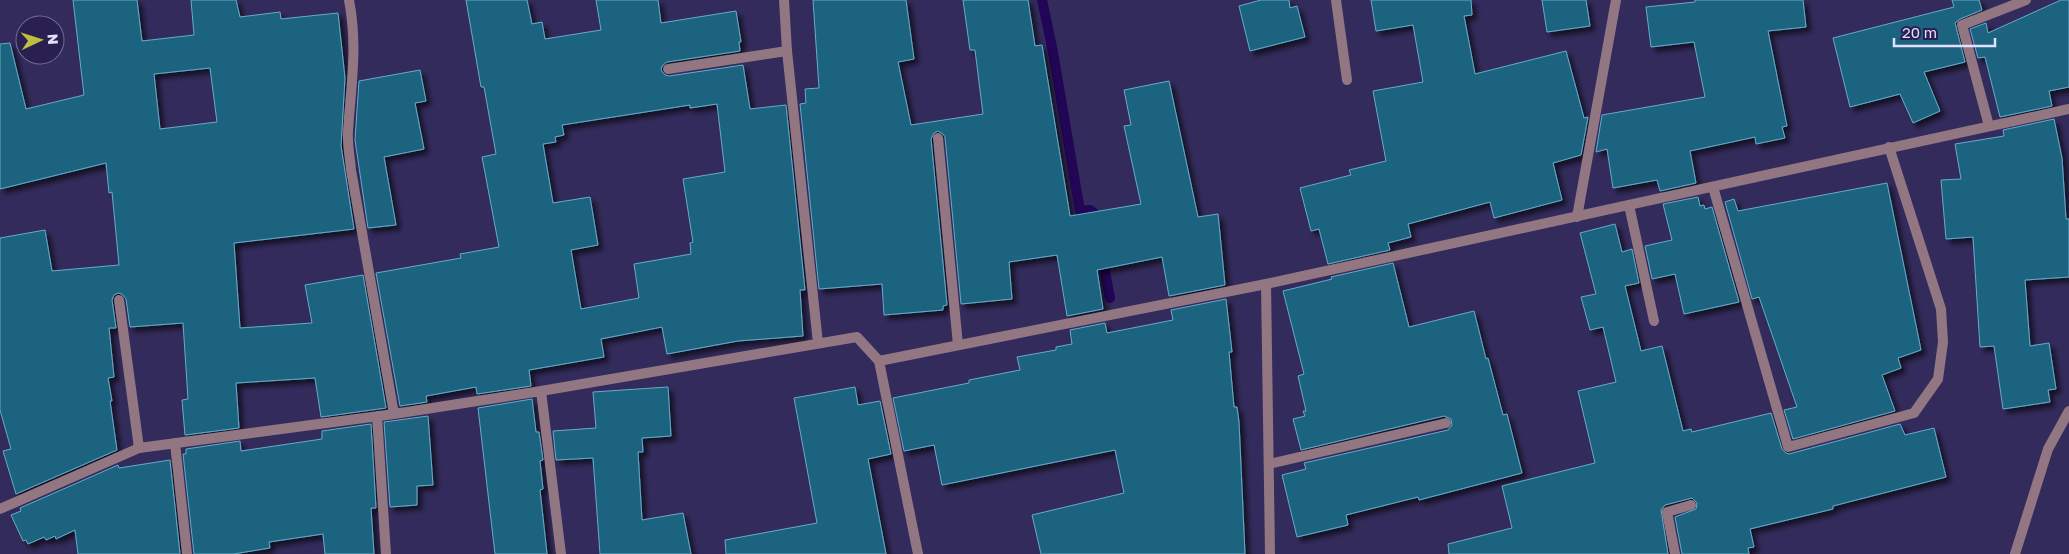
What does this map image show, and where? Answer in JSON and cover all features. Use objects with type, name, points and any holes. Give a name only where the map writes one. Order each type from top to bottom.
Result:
[{"type":"street","points":[[349,0],[355,67],[348,133],[351,170],[394,414]]},
{"type":"street","points":[[784,0],[787,51],[818,343]]},
{"type":"street","points":[[1336,0],[1347,80]]},
{"type":"street","points":[[1577,217],[1616,0]]},
{"type":"street","points":[[1989,126],[1962,25],[2026,0]]},
{"type":"street","points":[[668,69],[787,51]]},
{"type":"street","points":[[879,361],[1266,284],[2069,109]]},
{"type":"street","points":[[938,138],[958,345]]},
{"type":"street","points":[[1713,187],[1788,448],[1914,413],[1938,379],[1943,342],[1941,309],[1889,147]]},
{"type":"street","points":[[1629,205],[1654,321]]},
{"type":"street","points":[[1266,284],[1270,554]]},
{"type":"street","points":[[119,300],[139,448]]},
{"type":"street","points":[[0,509],[139,448],[394,414],[857,337],[879,361],[918,554]]},
{"type":"street","points":[[541,391],[561,554]]},
{"type":"street","points":[[2015,554],[2048,449],[2069,411]]},
{"type":"street","points":[[377,416],[386,554]]},
{"type":"street","points":[[1269,464],[1446,423]]},
{"type":"street","points":[[175,443],[187,554]]},
{"type":"street","points":[[1676,554],[1667,512],[1691,505]]},
{"type":"building","points":[[73,0],[137,0],[142,41],[194,35],[191,0],[236,0],[240,17],[280,12],[281,19],[338,13],[345,78],[341,146],[354,229],[234,243],[240,328],[312,323],[305,285],[363,275],[386,408],[321,417],[315,378],[236,383],[239,428],[185,435],[182,400],[188,399],[183,323],[130,327],[126,299],[122,294],[118,293],[114,295],[112,300],[116,328],[109,328],[114,377],[108,378],[117,450],[16,494],[3,451],[11,449],[0,410],[0,238],[45,230],[52,271],[119,265],[112,192],[109,193],[106,163],[0,189],[0,44],[10,43],[26,109],[84,95]],"holes":[[[210,68],[217,122],[160,129],[154,74]]]},
{"type":"building","points":[[466,0],[527,0],[532,24],[542,22],[545,39],[601,30],[596,0],[658,0],[661,23],[736,11],[741,42],[739,42],[740,51],[667,62],[662,66],[661,70],[665,75],[669,76],[743,65],[750,109],[786,105],[805,290],[800,290],[803,336],[738,341],[667,354],[662,327],[601,339],[604,357],[529,370],[531,386],[477,394],[476,387],[426,396],[427,402],[400,406],[376,273],[461,258],[460,254],[499,247],[482,157],[496,154],[484,87],[481,87]],"holes":[[[717,104],[725,172],[683,179],[693,242],[690,243],[691,254],[634,264],[639,298],[581,309],[571,250],[598,245],[590,197],[553,203],[543,144],[556,142],[555,137],[564,135],[562,125],[690,105],[690,108]]]},
{"type":"building","points":[[813,0],[906,0],[914,59],[898,62],[911,125],[983,114],[975,50],[970,50],[963,0],[1028,0],[1035,46],[1042,45],[1070,216],[1141,204],[1124,126],[1131,125],[1124,90],[1169,81],[1198,217],[1218,214],[1225,285],[1169,296],[1162,257],[1097,270],[1103,309],[1067,316],[1057,255],[1009,262],[1012,299],[961,304],[945,137],[938,131],[934,133],[931,139],[947,305],[943,306],[943,310],[884,315],[882,284],[819,289],[800,104],[806,103],[805,89],[819,88]]},
{"type":"building","points":[[1261,0],[1289,0],[1290,8],[1297,6],[1305,37],[1250,51],[1239,6]]},
{"type":"building","points":[[1371,0],[1471,0],[1472,15],[1464,16],[1475,74],[1566,51],[1584,118],[1588,117],[1581,155],[1553,163],[1562,200],[1494,218],[1490,202],[1408,224],[1411,237],[1388,243],[1390,250],[1328,264],[1319,229],[1311,231],[1300,188],[1351,175],[1349,170],[1386,161],[1373,91],[1423,82],[1413,25],[1376,31]]},
{"type":"building","points":[[1542,0],[1586,0],[1590,26],[1547,32]]},
{"type":"building","points":[[1695,0],[1803,0],[1806,27],[1768,31],[1787,126],[1782,127],[1785,138],[1756,144],[1755,137],[1690,151],[1696,183],[1660,191],[1657,180],[1613,188],[1607,149],[1596,152],[1602,115],[1705,97],[1694,42],[1651,47],[1646,7],[1695,2]]},
{"type":"building","points":[[1952,0],[1979,0],[1982,10],[1955,23],[1965,62],[1924,72],[1940,111],[1913,123],[1900,94],[1850,107],[1833,38],[1954,7]]},
{"type":"building","points":[[2061,0],[2069,0],[2069,87],[2049,91],[2052,106],[2000,117],[1985,57],[1978,58],[1970,29],[1986,23],[1988,33]]},
{"type":"building","points":[[420,70],[426,101],[415,103],[424,149],[384,157],[396,225],[368,228],[355,140],[359,81]]},
{"type":"building","points":[[2054,119],[2062,158],[2066,219],[2069,219],[2069,277],[2025,280],[2030,346],[2049,343],[2056,389],[2048,390],[2050,402],[2003,409],[1994,346],[1980,347],[1973,237],[1946,239],[1941,180],[1961,179],[1955,144],[2004,136],[2003,130]]},
{"type":"building","points":[[1887,183],[1921,350],[1898,358],[1901,368],[1882,375],[1895,411],[1793,439],[1784,410],[1797,407],[1759,297],[1752,299],[1725,202],[1734,199],[1738,211]]},
{"type":"building","points":[[1698,197],[1700,206],[1704,205],[1705,209],[1712,207],[1739,302],[1684,314],[1675,274],[1652,279],[1645,246],[1672,240],[1663,204]]},
{"type":"building","points":[[1615,224],[1622,252],[1632,249],[1639,283],[1625,286],[1641,351],[1662,346],[1683,431],[1691,429],[1692,432],[1771,413],[1782,449],[1789,454],[1900,424],[1905,435],[1934,428],[1946,477],[1833,506],[1833,509],[1750,529],[1754,547],[1748,548],[1749,554],[1682,554],[1675,517],[1696,509],[1697,503],[1692,498],[1665,505],[1661,510],[1668,554],[1449,554],[1448,544],[1512,528],[1502,486],[1595,463],[1578,391],[1616,382],[1603,327],[1590,330],[1581,297],[1596,294],[1580,233]]},
{"type":"building","points":[[1393,263],[1409,327],[1474,311],[1503,415],[1507,414],[1522,473],[1419,500],[1418,497],[1346,515],[1348,525],[1297,537],[1282,475],[1306,469],[1304,463],[1448,430],[1452,425],[1451,419],[1444,416],[1301,450],[1293,419],[1305,416],[1303,411],[1306,411],[1298,376],[1304,374],[1283,291],[1332,279],[1331,277]]},
{"type":"building","points":[[1226,299],[1232,352],[1229,352],[1234,407],[1237,407],[1239,422],[1245,554],[1041,554],[1032,515],[1124,493],[1115,450],[942,485],[934,445],[904,451],[893,398],[969,383],[969,380],[1020,370],[1017,357],[1056,350],[1056,347],[1072,344],[1070,330],[1105,323],[1107,333],[1173,320],[1171,310]]},
{"type":"building","points":[[668,387],[671,436],[642,438],[643,452],[638,452],[642,520],[683,513],[691,554],[600,554],[593,458],[556,460],[553,431],[596,428],[593,392]]},
{"type":"building","points":[[855,387],[858,405],[880,401],[891,454],[868,459],[886,554],[726,554],[725,540],[817,523],[794,398]]},
{"type":"building","points":[[532,399],[536,432],[539,432],[543,460],[540,461],[543,489],[540,490],[547,554],[495,554],[478,408]]},
{"type":"building","points":[[428,416],[433,485],[417,486],[417,505],[390,507],[384,422]]},
{"type":"building","points":[[371,424],[376,508],[371,508],[374,554],[325,554],[323,534],[269,542],[270,548],[233,554],[194,554],[183,454],[186,454],[186,449],[240,441],[241,451],[322,439],[322,431]]},
{"type":"building","points":[[170,460],[180,554],[78,554],[75,530],[56,539],[55,536],[46,540],[44,537],[28,544],[26,540],[23,541],[11,515],[21,511],[20,508],[118,465],[119,468]]},
{"type":"waterway","points":[[1042,0],[1053,52],[1080,211],[1090,210],[1094,213],[1096,224]]},
{"type":"waterway","points":[[1102,256],[1110,298]]}]
